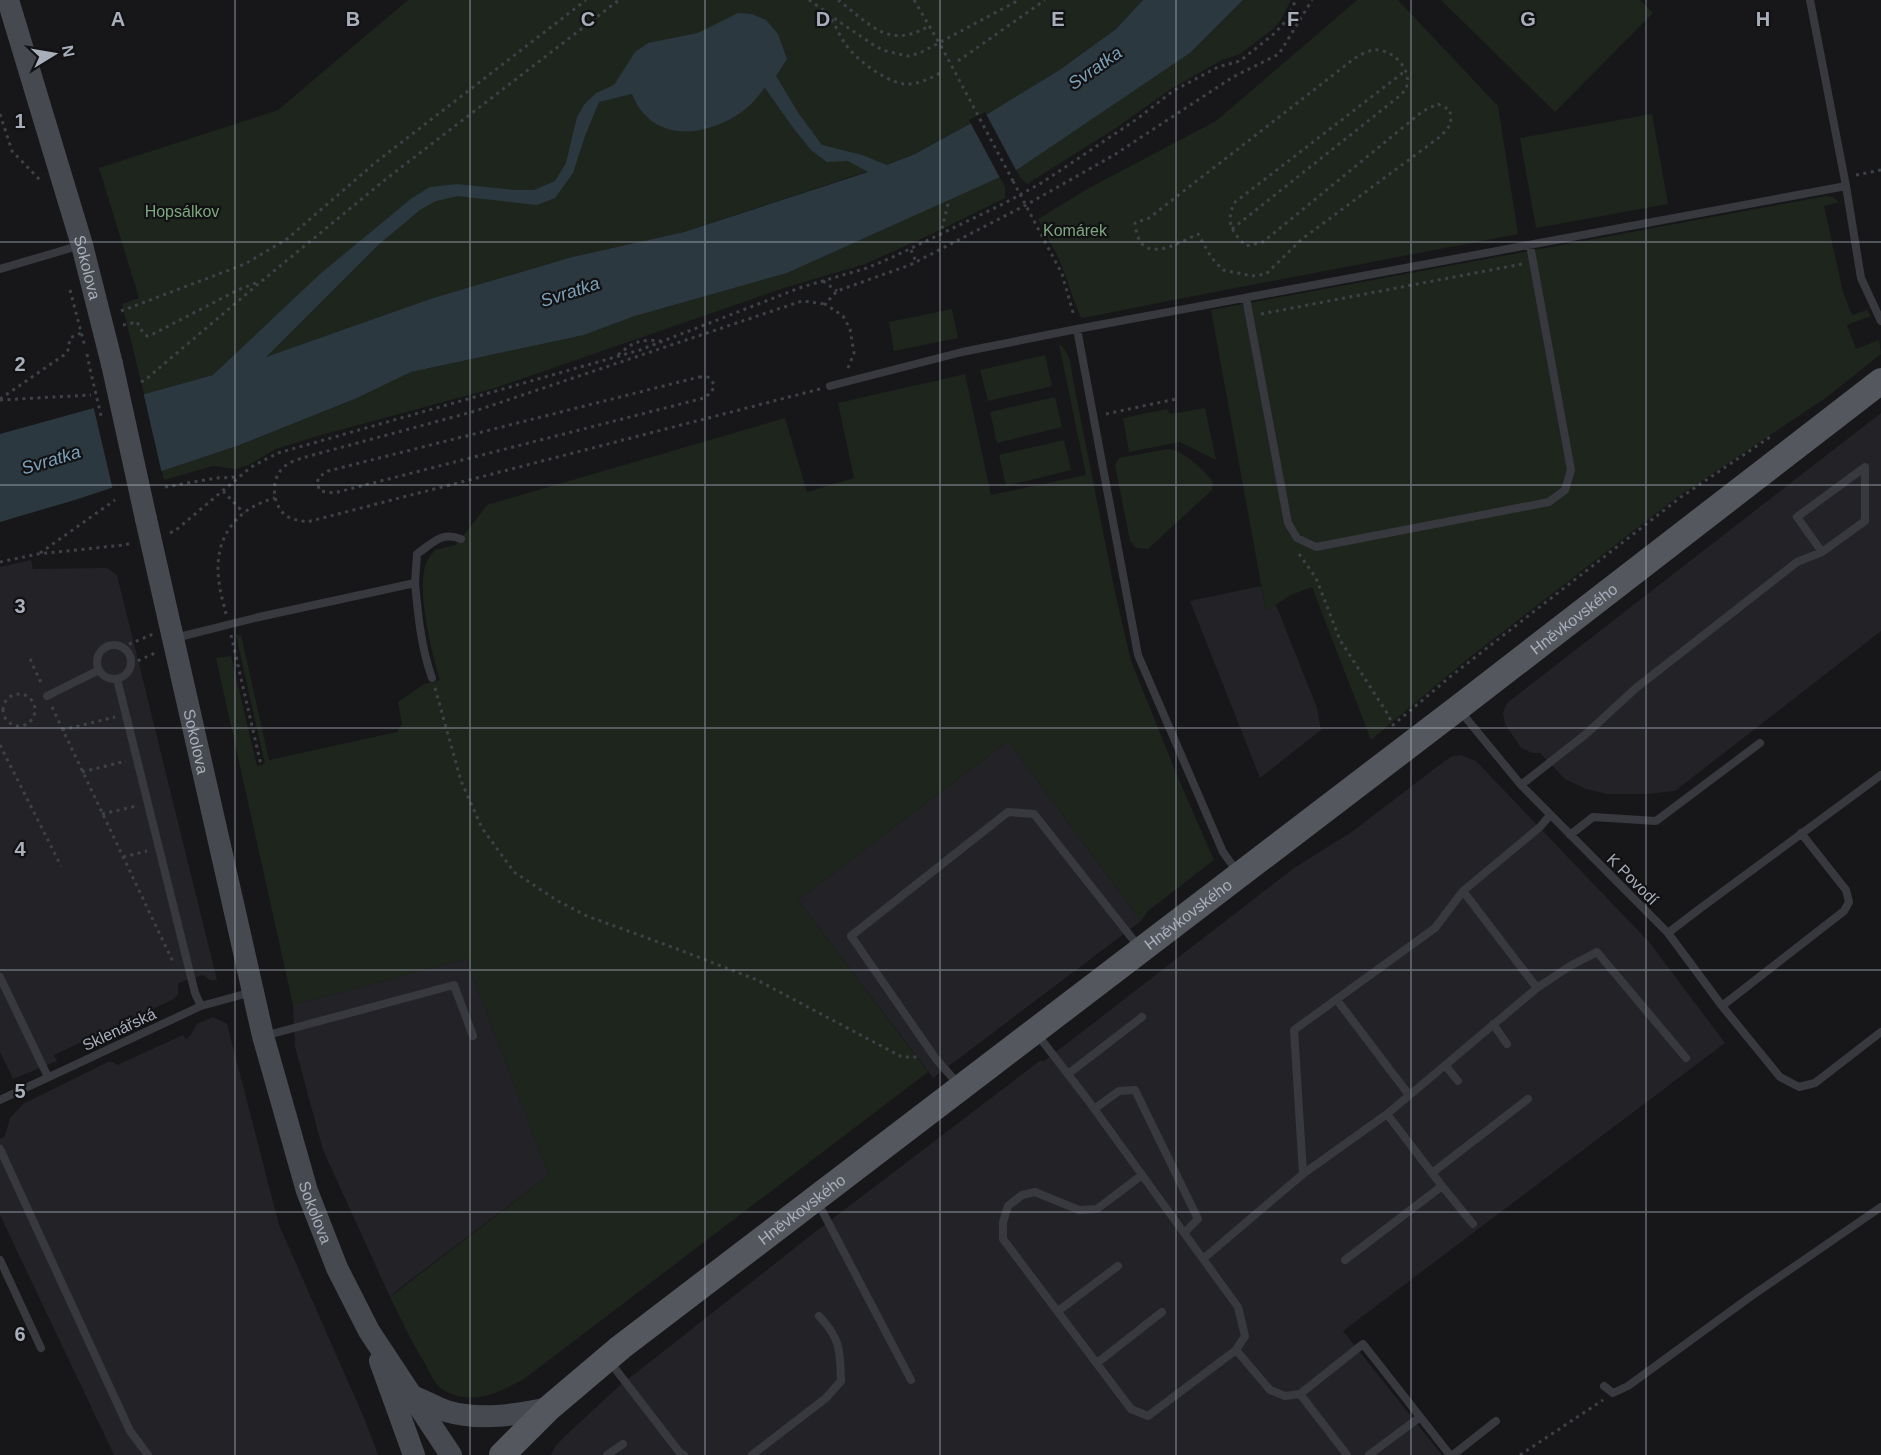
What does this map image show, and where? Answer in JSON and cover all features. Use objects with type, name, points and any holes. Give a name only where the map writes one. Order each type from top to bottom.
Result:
[{"type":"main road","name":"Hněvkovského","points":[[502,1455],[549,1408],[607,1359],[1142,951],[1881,381]]},
{"type":"street","name":"Sokolova","points":[[9,0],[82,244],[112,364],[263,1036],[307,1191],[337,1268],[369,1331],[451,1455]]},
{"type":"street","points":[[369,1331],[414,1455]]},
{"type":"street","points":[[412,1395],[447,1411],[471,1415],[517,1415],[549,1408]]},
{"type":"lane","points":[[1810,0],[1846,186],[1861,278],[1881,321]]},
{"type":"lane","points":[[830,386],[962,352],[1077,329],[1846,186]]},
{"type":"lane","points":[[0,269],[82,244]]},
{"type":"lane","points":[[1246,298],[1288,523],[1296,538],[1316,547],[1549,502],[1565,490],[1571,470],[1530,245]]},
{"type":"lane","points":[[1077,329],[1138,655],[1223,852],[1240,875]]},
{"type":"lane","points":[[1521,785],[1586,734],[1636,688],[1797,562],[1822,552],[1865,521],[1865,466],[1797,517],[1822,552]]},
{"type":"lane","points":[[432,678],[426,661],[419,622],[415,583],[417,554],[439,538],[450,535],[461,539]]},
{"type":"lane","points":[[174,638],[301,607],[415,583]]},
{"type":"lane","points":[[111,645],[122,647],[129,654],[130,664],[126,674],[117,679],[106,678],[99,670],[97,660],[102,650],[111,645]]},
{"type":"lane","points":[[47,696],[99,670]]},
{"type":"lane","points":[[117,679],[195,993],[201,1006]]},
{"type":"lane","name":"K Povodí","points":[[1458,708],[1521,785],[1668,933],[1722,1006],[1780,1077],[1799,1087],[1815,1083],[1881,1032]]},
{"type":"lane","points":[[1570,835],[1593,817],[1656,821],[1760,743]]},
{"type":"lane","points":[[1668,933],[1881,775]]},
{"type":"lane","points":[[962,1088],[936,1059],[851,936],[1008,812],[1034,814],[1142,951]]},
{"type":"lane","points":[[1303,1174],[1294,1030],[1435,928],[1463,891],[1540,827],[1550,815]]},
{"type":"lane","points":[[1722,1006],[1844,911],[1850,902],[1846,890],[1801,833]]},
{"type":"lane","points":[[1463,891],[1537,988]]},
{"type":"lane","points":[[1203,1259],[1303,1174],[1387,1114],[1537,988],[1570,966],[1597,952],[1686,1058]]},
{"type":"lane","points":[[0,977],[48,1077]]},
{"type":"lane","points":[[263,1036],[454,985],[473,1036]]},
{"type":"lane","name":"Sklenářská","points":[[0,1100],[201,1006],[253,992]]},
{"type":"lane","points":[[1337,1000],[1409,1095]]},
{"type":"lane","points":[[1068,1074],[1142,1017]]},
{"type":"lane","points":[[1493,1024],[1507,1044]]},
{"type":"lane","points":[[1036,1032],[1094,1109],[1142,1175],[1184,1233],[1238,1307],[1245,1336],[1236,1350],[1148,1416],[1131,1409],[1003,1239],[1003,1222],[1008,1206],[1022,1195],[1035,1192],[1079,1210],[1097,1209],[1142,1175]]},
{"type":"lane","points":[[1445,1065],[1458,1081]]},
{"type":"lane","points":[[1094,1109],[1119,1092],[1135,1089],[1198,1219],[1184,1233]]},
{"type":"lane","points":[[1432,1173],[1528,1099]]},
{"type":"lane","points":[[1387,1114],[1473,1224]]},
{"type":"lane","points":[[0,1149],[130,1431],[148,1455]]},
{"type":"lane","points":[[1345,1260],[1442,1186]]},
{"type":"lane","points":[[816,1200],[911,1380]]},
{"type":"lane","points":[[1604,1386],[1613,1393],[1628,1386],[1750,1297],[1881,1208]]},
{"type":"lane","points":[[0,1260],[41,1348]]},
{"type":"lane","points":[[1058,1311],[1118,1266]]},
{"type":"lane","points":[[1097,1363],[1162,1312]]},
{"type":"lane","points":[[752,1455],[826,1398],[841,1381],[840,1348],[830,1328],[819,1316]]},
{"type":"lane","points":[[1236,1350],[1270,1390],[1285,1396],[1300,1394],[1363,1344],[1452,1455],[1496,1421]]},
{"type":"lane","points":[[607,1359],[639,1402],[684,1455]]},
{"type":"lane","points":[[1300,1394],[1347,1455]]},
{"type":"lane","points":[[1369,1455],[1420,1417]]},
{"type":"lane","points":[[607,1455],[623,1444]]},
{"type":"path","points":[[121,311],[245,264],[286,239],[376,162],[586,0]]},
{"type":"path","points":[[141,382],[386,179],[619,0]]},
{"type":"path","points":[[808,0],[875,46],[908,56],[940,44],[1019,0]]},
{"type":"path","points":[[838,0],[879,31],[894,37],[913,34],[929,26]]},
{"type":"path","points":[[914,0],[940,44],[1062,274],[1077,329]]},
{"type":"path","points":[[958,61],[1045,0]]},
{"type":"path","points":[[172,532],[250,467],[278,453],[640,350],[802,287],[867,267],[940,236],[1043,182],[1116,134],[1173,91],[1218,67],[1240,61],[1275,33],[1285,22],[1296,0]]},
{"type":"path","points":[[825,304],[837,291],[916,262],[1026,205],[1114,154],[1233,77],[1279,54],[1312,0]]},
{"type":"path","points":[[828,14],[845,44],[877,73],[904,84],[935,77],[943,71]]},
{"type":"path","points":[[1232,229],[1402,94],[1407,85],[1406,70],[1395,56],[1373,50],[1355,58],[1149,218],[1135,223],[1138,239],[1148,248],[1166,249],[1198,234],[1211,257],[1223,270],[1252,276],[1266,274],[1302,239],[1441,136],[1451,124],[1450,110],[1438,104],[1423,111],[1263,242],[1246,246],[1232,229],[1228,216],[1234,203],[1406,70]]},
{"type":"path","points":[[0,114],[12,151],[42,181]]},
{"type":"path","points":[[1844,177],[1881,170]]},
{"type":"path","points":[[940,236],[949,200]]},
{"type":"path","points":[[911,249],[916,262]]},
{"type":"path","points":[[1250,316],[1533,262]]},
{"type":"path","points":[[124,325],[137,322],[147,336],[240,289],[263,280]]},
{"type":"path","points":[[823,281],[837,291]]},
{"type":"path","points":[[802,301],[825,304],[843,316],[850,329],[854,353],[846,371],[830,386],[307,522],[285,515],[275,498],[275,483],[283,467],[302,458],[472,412],[802,301]]},
{"type":"path","points":[[0,399],[64,355],[68,350],[70,338],[80,333],[90,369]]},
{"type":"path","points":[[617,356],[629,345],[644,339],[662,341]]},
{"type":"path","points":[[699,377],[708,377],[714,384],[712,393],[704,398],[334,493],[320,491],[317,483],[319,477],[328,471],[699,377]]},
{"type":"path","points":[[0,399],[91,395]]},
{"type":"path","points":[[1092,417],[1176,399]]},
{"type":"path","points":[[1296,538],[1294,546],[1316,578],[1340,640],[1393,725],[1451,676],[1681,497],[1774,434]]},
{"type":"path","points":[[165,487],[216,478],[240,477]]},
{"type":"path","points":[[223,491],[244,513]]},
{"type":"path","points":[[38,554],[115,500]]},
{"type":"path","points":[[0,562],[38,554],[130,543]]},
{"type":"path","points":[[122,647],[151,635]]},
{"type":"path","points":[[130,664],[155,653]]},
{"type":"path","points":[[30,659],[181,979],[195,993]]},
{"type":"path","points":[[432,678],[461,781],[482,828],[514,873],[587,916],[757,980],[902,1056],[936,1059]]},
{"type":"path","points":[[16,694],[27,696],[34,704],[34,714],[29,723],[24,726],[14,726],[1,716],[3,704],[10,696],[16,694]]},
{"type":"path","points":[[62,730],[125,714]]},
{"type":"path","points":[[0,745],[61,866]]},
{"type":"path","points":[[82,772],[136,758]]},
{"type":"path","points":[[102,814],[147,803]]},
{"type":"path","points":[[123,857],[159,848]]},
{"type":"path","points":[[1520,1455],[1613,1393]]},
{"type":"shaded area","points":[[1881,413],[1881,631],[1675,791],[1607,794],[1586,789],[1565,779],[1540,753],[1532,753],[1521,748],[1505,724],[1503,713],[1507,703]]},
{"type":"shaded area","points":[[31,560],[33,569],[107,568],[117,575],[217,980],[210,980],[203,975],[178,983],[178,994],[174,999],[54,1055],[57,1061],[13,1079],[0,1052],[0,567]]},
{"type":"shaded area","points":[[1261,586],[1266,611],[1276,605],[1317,708],[1321,730],[1260,778],[1190,601]]},
{"type":"shaded area","points":[[1008,741],[1141,921],[933,1078],[798,900]]},
{"type":"shaded area","points":[[1461,755],[1476,761],[1649,942],[1725,1043],[1343,1331],[1442,1455],[551,1455],[563,1438],[618,1387],[810,1236],[1041,1060],[1043,1062],[1294,868],[1353,831],[1446,760]]},
{"type":"shaded area","points":[[466,959],[549,1175],[390,1297],[323,1150],[295,1047],[293,1005]]},
{"type":"shaded area","points":[[213,1017],[227,1024],[279,1225],[365,1420],[378,1455],[114,1455],[0,1215],[0,1139],[5,1136],[10,1118],[23,1104],[108,1062],[117,1065],[183,1035],[186,1039],[197,1024]]},
{"type":"green space","name":"Hopsálkov","points":[[408,0],[1143,0],[1116,29],[1061,69],[986,115],[915,154],[684,232],[572,257],[433,298],[213,375],[144,394],[122,304],[139,298],[99,168],[278,110]]},
{"type":"green space","points":[[1243,0],[1291,0],[1281,20],[1273,29],[1240,54],[1222,60],[1171,89],[1113,130],[1027,184],[1020,177],[1016,170],[1190,53]]},
{"type":"green space","name":"Komárek","points":[[1357,0],[1398,0],[1498,106],[1518,234],[1083,318],[1080,316],[1059,259],[1038,219],[1089,188],[1216,121]]},
{"type":"green space","points":[[1441,0],[1640,0],[1653,13],[1555,112]]},
{"type":"green space","points":[[1652,114],[1668,204],[1536,228],[1520,138]]},
{"type":"green space","points":[[1000,177],[1005,187],[1005,198],[865,264],[784,288],[495,388],[276,449],[249,465],[236,469],[213,466],[164,480],[162,471],[237,446],[357,398],[411,372],[584,335],[635,316],[787,273]]},
{"type":"green space","points":[[1826,196],[1833,197],[1839,202],[1824,206],[1843,292],[1852,315],[1867,310],[1871,316],[1847,325],[1856,349],[1879,340],[1881,354],[1827,397],[1676,498],[1465,661],[1371,740],[1312,587],[1291,595],[1266,611],[1211,310]]},
{"type":"green space","points":[[952,309],[958,338],[894,351],[889,322]]},
{"type":"green space","points":[[1059,344],[1066,352],[1071,365],[1115,592],[1131,661],[1214,860],[1148,911],[1141,921],[1008,741],[798,900],[928,1072],[524,1379],[484,1396],[463,1397],[442,1389],[432,1377],[390,1297],[549,1175],[466,959],[293,1005],[216,658],[231,656],[257,766],[265,764],[236,635],[241,635],[269,760],[397,732],[402,724],[398,702],[424,684],[440,680],[429,638],[424,603],[424,573],[427,561],[435,550],[455,545],[487,505],[785,418],[807,492],[854,478],[838,403],[965,374],[991,495],[1086,475]]},
{"type":"green space","points":[[1045,355],[1052,386],[988,401],[980,370]]},
{"type":"green space","points":[[1055,397],[1062,427],[997,443],[990,412]]},
{"type":"green space","points":[[1205,408],[1216,460],[1180,442],[1129,452],[1123,418],[1167,409],[1170,414]]},
{"type":"green space","points":[[1064,440],[1071,470],[1006,486],[999,455]]},
{"type":"green space","points":[[1168,449],[1180,453],[1199,467],[1213,482],[1212,490],[1148,549],[1136,548],[1130,541],[1115,465],[1119,458]]},
{"type":"water","name":"Svratka","points":[[1143,0],[1243,0],[1190,53],[1018,169],[787,273],[635,316],[584,335],[411,372],[357,398],[237,446],[78,499],[0,522],[0,434],[213,375],[320,274],[412,198],[430,187],[457,184],[534,190],[555,181],[566,163],[577,117],[584,105],[596,93],[614,85],[635,52],[648,43],[698,33],[738,13],[752,14],[766,20],[778,34],[787,59],[776,76],[799,114],[822,145],[862,155],[887,165],[915,154],[986,115],[1061,69],[1116,29]],"holes":[[[765,88],[811,150],[827,162],[848,161],[868,172],[684,232],[572,257],[433,298],[266,357],[378,245],[420,210],[436,201],[458,196],[537,205],[555,198],[573,173],[599,102],[632,94],[642,112],[655,124],[669,129],[697,130],[712,127],[739,114]]]},
{"type":"pier","points":[[985,112],[1017,172],[1001,180],[969,120]]},
{"type":"pier","points":[[143,391],[162,474],[113,490],[93,405]]}]
